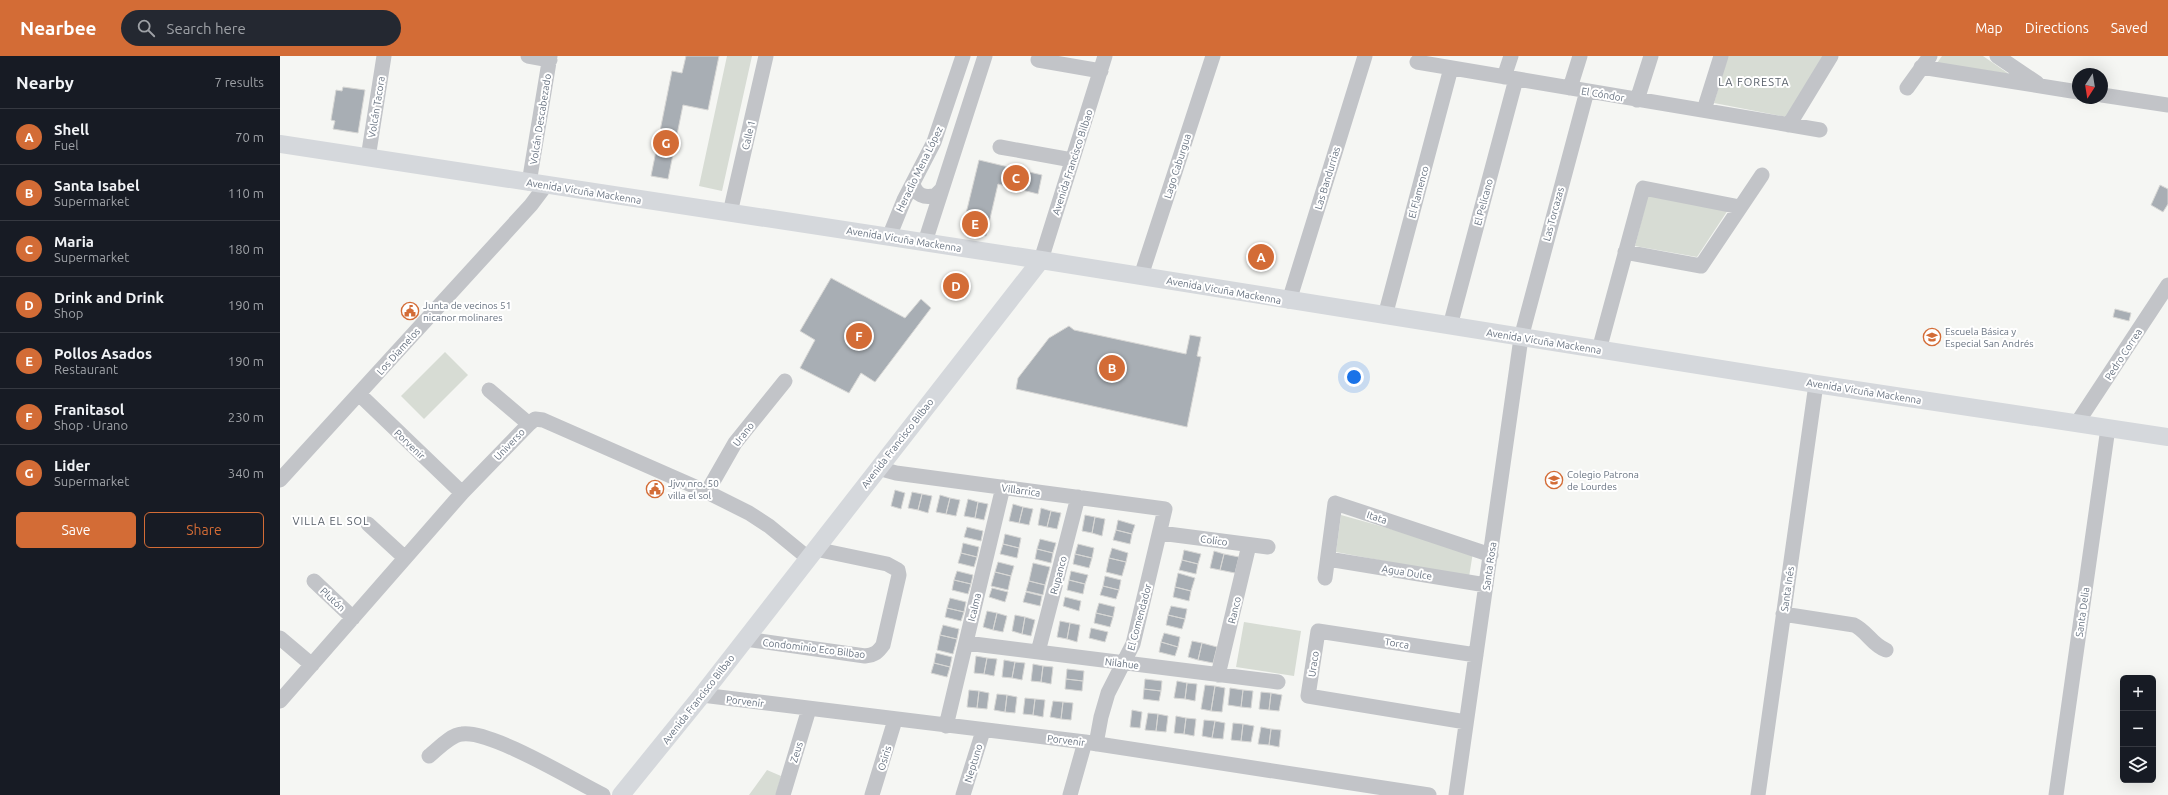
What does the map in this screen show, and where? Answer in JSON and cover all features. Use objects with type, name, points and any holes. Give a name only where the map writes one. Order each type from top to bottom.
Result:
[{"type":"main road","name":"Avenida Vicuña Mackenna","points":[[280,144],[1041,260],[1521,338],[2168,437]]},
{"type":"main road","name":"Avenida Francisco Bilbao","points":[[621,795],[702,696],[811,553],[1041,260]]},
{"type":"street","name":"Volcán Tacora","points":[[368,158],[384,56]]},
{"type":"street","points":[[528,56],[550,58]]},
{"type":"street","name":"Calle 1","points":[[730,213],[766,56]]},
{"type":"street","name":"Heraclio Mena López","points":[[890,237],[898,214],[934,142],[963,56]]},
{"type":"street","points":[[925,242],[985,56]]},
{"type":"street","name":"Avenida Francisco Bilbao","points":[[1041,260],[1105,56]]},
{"type":"street","name":"Lago Caburgua","points":[[1141,276],[1213,56]]},
{"type":"street","name":"Las Bandurrias","points":[[1289,301],[1365,56]]},
{"type":"street","name":"El Pelícano","points":[[1450,326],[1510,78],[1511,56]]},
{"type":"street","points":[[1570,88],[1580,56]]},
{"type":"street","points":[[1637,100],[1651,56]]},
{"type":"street","points":[[1704,110],[1721,56]]},
{"type":"street","points":[[1790,125],[1831,56]]},
{"type":"street","points":[[1997,56],[2041,86]]},
{"type":"street","name":"Volcán Descabezado","points":[[538,184],[550,58]]},
{"type":"street","points":[[1038,60],[1100,71]]},
{"type":"street","name":"El Cóndor","points":[[1417,62],[1443,63],[1510,78],[1820,130]]},
{"type":"street","points":[[1907,88],[1925,62],[2072,91]]},
{"type":"street","name":"El Flamenco","points":[[1385,316],[1443,63]]},
{"type":"street","name":"Las Torcazas","points":[[1521,338],[1587,91]]},
{"type":"street","points":[[2108,96],[2168,106]]},
{"type":"street","points":[[1000,147],[1072,160]]},
{"type":"street","points":[[1625,252],[1701,266],[1762,175]]},
{"type":"street","points":[[913,183],[917,192],[923,196],[936,195],[942,189]]},
{"type":"street","name":"Los Diamelos","points":[[280,480],[531,205],[538,184]]},
{"type":"street","points":[[1598,350],[1643,188],[1740,207]]},
{"type":"street","name":"Pedro Correa","points":[[2077,424],[2168,285]]},
{"type":"street","name":"Santa Rosa","points":[[1456,795],[1521,338]]},
{"type":"street","name":"Urano","points":[[708,492],[721,465],[736,443],[785,381]]},
{"type":"street","name":"Santa Inés","points":[[1758,795],[1816,384]]},
{"type":"street","points":[[489,390],[529,424]]},
{"type":"street","name":"Porvenir","points":[[359,394],[462,493]]},
{"type":"street","name":"Universo","points":[[280,701],[462,493],[535,419],[543,420],[708,492],[760,519],[811,553]]},
{"type":"street","name":"Santa Delia","points":[[2056,795],[2108,428]]},
{"type":"street","name":"Villarrica","points":[[878,468],[896,473],[1165,509]]},
{"type":"street","name":"Icalma","points":[[946,726],[1004,487]]},
{"type":"street","name":"Rupanco","points":[[1038,652],[1078,498]]},
{"type":"street","name":"Itata","points":[[1325,578],[1335,503],[1491,555]]},
{"type":"street","name":"El Comendador","points":[[1070,795],[1091,743],[1104,703],[1134,640],[1165,509]]},
{"type":"street","points":[[368,524],[405,558]]},
{"type":"street","name":"Colico","points":[[1160,533],[1268,547]]},
{"type":"street","name":"Ranco","points":[[1218,675],[1249,545]]},
{"type":"street","name":"Condominio Eco Bilbao","points":[[745,639],[865,656],[872,656],[879,651],[883,645],[899,575],[898,570],[894,566],[887,564],[811,553]]},
{"type":"street","name":"Agua Dulce","points":[[1328,559],[1486,585]]},
{"type":"street","name":"Plutón","points":[[314,581],[353,618]]},
{"type":"street","points":[[1783,614],[1854,625],[1861,629],[1874,644],[1886,650]]},
{"type":"street","name":"Torca","points":[[1318,631],[1476,655]]},
{"type":"street","name":"Uraco","points":[[1318,631],[1308,696],[1466,722]]},
{"type":"street","points":[[280,638],[312,664]]},
{"type":"street","name":"Nilahue","points":[[966,643],[1278,682]]},
{"type":"street","name":"Porvenir","points":[[702,696],[1091,743],[1429,795]]},
{"type":"street","name":"Zeus","points":[[783,795],[808,709]]},
{"type":"street","name":"Osiris","points":[[872,795],[895,720]]},
{"type":"street","name":"Neptuno","points":[[963,795],[983,731]]},
{"type":"street","points":[[430,756],[449,739],[460,734],[472,733],[509,746],[603,795]]},
{"type":"shaded area","points":[[727,56],[752,56],[722,191],[699,186]]},
{"type":"shaded area","points":[[1728,56],[1823,56],[1787,117],[1714,103]]},
{"type":"shaded area","points":[[1942,56],[1983,56],[2009,74],[1937,63]]},
{"type":"shaded area","points":[[1648,195],[1728,210],[1697,257],[1635,246]]},
{"type":"shaded area","points":[[445,352],[468,375],[424,419],[401,396]]},
{"type":"shaded area","points":[[1341,515],[1473,552],[1469,577],[1336,552]]},
{"type":"shaded area","points":[[1244,622],[1301,631],[1294,676],[1236,667]]},
{"type":"shaded area","points":[[767,770],[781,776],[776,795],[749,795]]},
{"type":"building","points":[[686,56],[719,56],[708,110],[683,105],[668,179],[651,176],[672,71],[682,73]]},
{"type":"building","points":[[343,87],[365,90],[358,133],[333,129],[335,121],[331,120],[336,90],[342,91]]},
{"type":"building","points":[[979,160],[1042,175],[1038,194],[998,184],[986,236],[962,230]]},
{"type":"building","points":[[2160,185],[2168,189],[2168,204],[2163,212],[2151,205]]},
{"type":"building","points":[[831,278],[905,318],[921,299],[931,308],[875,382],[861,373],[849,393],[800,368],[815,340],[800,331]]},
{"type":"building","points":[[2115,309],[2131,313],[2129,321],[2113,317]]},
{"type":"building","points":[[1069,326],[1074,330],[1186,354],[1190,335],[1201,337],[1197,356],[1201,357],[1187,427],[1016,389],[1018,378],[1049,338]]},
{"type":"building","points":[[895,490],[905,493],[901,509],[891,506]]},
{"type":"building","points":[[912,492],[922,494],[918,510],[908,508]]},
{"type":"building","points":[[922,494],[932,496],[928,513],[918,510]]},
{"type":"building","points":[[940,495],[950,498],[946,514],[936,512]]},
{"type":"building","points":[[950,498],[960,500],[956,516],[946,514]]},
{"type":"building","points":[[968,499],[978,502],[975,518],[964,516]]},
{"type":"building","points":[[978,502],[988,504],[984,520],[975,518]]},
{"type":"building","points":[[1013,504],[1023,507],[1019,523],[1009,521]]},
{"type":"building","points":[[1023,507],[1033,509],[1029,525],[1019,523]]},
{"type":"building","points":[[1041,508],[1051,511],[1047,527],[1038,525]]},
{"type":"building","points":[[1051,511],[1061,513],[1057,529],[1047,527]]},
{"type":"building","points":[[1085,515],[1095,517],[1092,533],[1082,531]]},
{"type":"building","points":[[1095,517],[1105,519],[1102,536],[1092,533]]},
{"type":"building","points":[[1118,520],[1135,525],[1132,534],[1116,530]]},
{"type":"building","points":[[967,527],[983,531],[981,541],[964,537]]},
{"type":"building","points":[[1116,530],[1132,534],[1130,544],[1113,540]]},
{"type":"building","points":[[1005,534],[1021,538],[1019,548],[1003,544]]},
{"type":"building","points":[[1040,539],[1056,543],[1053,553],[1037,549]]},
{"type":"building","points":[[963,543],[979,547],[977,557],[961,553]]},
{"type":"building","points":[[1003,544],[1019,548],[1017,558],[1000,554]]},
{"type":"building","points":[[1078,544],[1094,548],[1092,558],[1075,554]]},
{"type":"building","points":[[1112,548],[1128,553],[1126,562],[1109,558]]},
{"type":"building","points":[[1037,549],[1053,553],[1051,563],[1035,559]]},
{"type":"building","points":[[1184,550],[1201,554],[1198,564],[1182,560]]},
{"type":"building","points":[[1214,551],[1224,554],[1220,570],[1210,568]]},
{"type":"building","points":[[961,553],[977,557],[974,567],[958,563]]},
{"type":"building","points":[[1075,554],[1092,558],[1089,568],[1073,564]]},
{"type":"building","points":[[1224,554],[1239,557],[1235,573],[1220,570]]},
{"type":"building","points":[[1109,558],[1126,562],[1122,576],[1106,572]]},
{"type":"building","points":[[1182,560],[1198,564],[1196,574],[1179,570]]},
{"type":"building","points":[[998,562],[1014,566],[1011,576],[995,572]]},
{"type":"building","points":[[1033,563],[1050,567],[1045,585],[1029,581]]},
{"type":"building","points":[[957,571],[973,575],[971,584],[954,580]]},
{"type":"building","points":[[1071,571],[1088,575],[1085,584],[1069,580]]},
{"type":"building","points":[[995,572],[1011,576],[1008,590],[991,586]]},
{"type":"building","points":[[1178,573],[1195,578],[1191,591],[1175,587]]},
{"type":"building","points":[[1105,576],[1121,580],[1119,590],[1103,586]]},
{"type":"building","points":[[954,580],[971,584],[968,594],[952,590]]},
{"type":"building","points":[[1069,580],[1085,584],[1083,594],[1067,590]]},
{"type":"building","points":[[1029,581],[1045,585],[1043,595],[1026,591]]},
{"type":"building","points":[[1103,586],[1119,590],[1116,599],[1100,595]]},
{"type":"building","points":[[1175,587],[1191,591],[1189,601],[1173,597]]},
{"type":"building","points":[[992,588],[1008,592],[1005,602],[989,597]]},
{"type":"building","points":[[1026,592],[1042,596],[1040,606],[1023,602]]},
{"type":"building","points":[[1065,597],[1081,601],[1079,611],[1063,606]]},
{"type":"building","points":[[950,598],[966,602],[964,612],[947,608]]},
{"type":"building","points":[[1099,603],[1115,607],[1113,617],[1096,613]]},
{"type":"building","points":[[1171,606],[1187,609],[1185,619],[1168,615]]},
{"type":"building","points":[[947,608],[964,612],[961,621],[945,617]]},
{"type":"building","points":[[987,611],[997,613],[993,630],[983,627]]},
{"type":"building","points":[[997,613],[1007,616],[1003,632],[993,630]]},
{"type":"building","points":[[1096,613],[1113,617],[1110,627],[1094,623]]},
{"type":"building","points":[[1015,615],[1025,617],[1022,634],[1012,631]]},
{"type":"building","points":[[1168,615],[1185,619],[1182,629],[1166,625]]},
{"type":"building","points":[[1025,617],[1035,620],[1031,636],[1022,634]]},
{"type":"building","points":[[1060,621],[1070,623],[1067,639],[1057,637]]},
{"type":"building","points":[[1070,623],[1080,625],[1077,642],[1067,639]]},
{"type":"building","points":[[943,625],[959,629],[957,639],[940,635]]},
{"type":"building","points":[[1091,628],[1108,632],[1105,642],[1089,638]]},
{"type":"building","points":[[1164,633],[1180,637],[1178,647],[1161,642]]},
{"type":"building","points":[[940,635],[957,639],[953,654],[937,650]]},
{"type":"building","points":[[1192,641],[1202,643],[1198,660],[1188,657]]},
{"type":"building","points":[[1161,642],[1178,647],[1175,656],[1159,652]]},
{"type":"building","points":[[1202,643],[1217,647],[1213,663],[1198,660]]},
{"type":"building","points":[[936,653],[952,657],[950,667],[934,663]]},
{"type":"building","points":[[976,656],[987,658],[984,674],[974,673]]},
{"type":"building","points":[[987,658],[997,659],[994,676],[984,674]]},
{"type":"building","points":[[1004,660],[1015,662],[1012,678],[1002,677]]},
{"type":"building","points":[[1015,662],[1025,663],[1022,680],[1012,678]]},
{"type":"building","points":[[934,663],[950,667],[947,677],[931,673]]},
{"type":"building","points":[[1033,664],[1043,666],[1041,682],[1031,681]]},
{"type":"building","points":[[1043,666],[1053,667],[1051,684],[1041,682]]},
{"type":"building","points":[[1067,669],[1084,671],[1083,681],[1066,679]]},
{"type":"building","points":[[1066,679],[1083,681],[1082,691],[1065,689]]},
{"type":"building","points":[[1145,679],[1162,681],[1161,691],[1144,689]]},
{"type":"building","points":[[1177,681],[1187,683],[1185,699],[1174,698]]},
{"type":"building","points":[[1187,683],[1197,684],[1195,701],[1185,699]]},
{"type":"building","points":[[1205,685],[1215,686],[1211,711],[1201,709]]},
{"type":"building","points":[[1215,686],[1225,688],[1222,712],[1211,711]]},
{"type":"building","points":[[1230,688],[1243,690],[1241,707],[1228,705]]},
{"type":"building","points":[[1144,689],[1161,691],[1159,701],[1143,699]]},
{"type":"building","points":[[969,690],[979,691],[977,708],[967,707]]},
{"type":"building","points":[[1243,690],[1253,691],[1251,708],[1241,707]]},
{"type":"building","points":[[979,691],[989,693],[987,709],[977,708]]},
{"type":"building","points":[[1261,692],[1271,693],[1269,710],[1259,709]]},
{"type":"building","points":[[1271,693],[1282,695],[1279,711],[1269,710]]},
{"type":"building","points":[[997,694],[1007,695],[1005,712],[994,710]]},
{"type":"building","points":[[1007,695],[1017,697],[1015,713],[1005,712]]},
{"type":"building","points":[[1025,698],[1035,699],[1033,715],[1023,714]]},
{"type":"building","points":[[1035,699],[1045,700],[1043,717],[1033,715]]},
{"type":"building","points":[[1053,701],[1063,702],[1061,719],[1050,717]]},
{"type":"building","points":[[1063,702],[1073,703],[1071,720],[1061,719]]},
{"type":"building","points":[[1132,710],[1142,712],[1140,728],[1130,727]]},
{"type":"building","points":[[1148,713],[1158,714],[1156,731],[1145,730]]},
{"type":"building","points":[[1158,714],[1168,716],[1166,732],[1156,731]]},
{"type":"building","points":[[1176,716],[1186,718],[1184,734],[1174,733]]},
{"type":"building","points":[[1186,718],[1196,719],[1194,736],[1184,734]]},
{"type":"building","points":[[1204,720],[1215,721],[1212,738],[1202,736]]},
{"type":"building","points":[[1215,721],[1225,723],[1223,739],[1212,738]]},
{"type":"building","points":[[1233,723],[1243,724],[1241,741],[1231,740]]},
{"type":"building","points":[[1243,724],[1254,726],[1251,742],[1241,741]]},
{"type":"building","points":[[1261,727],[1271,729],[1269,745],[1258,744]]},
{"type":"building","points":[[1271,729],[1281,730],[1279,747],[1269,745]]},
{"type":"place","name":"Lider","points":[[666,143]]},
{"type":"place","name":"Maria","points":[[1016,178]]},
{"type":"place","name":"Pollos Asados","points":[[975,224]]},
{"type":"place","name":"Shell","points":[[1261,257]]},
{"type":"place","name":"Drink and Drink","points":[[956,286]]},
{"type":"place","name":"Junta de vecinos 51 nicanor molinares","points":[[410,311]]},
{"type":"place","name":"Franitasol","points":[[859,336]]},
{"type":"place","name":"Escuela Básica y Especial San Andrés","points":[[1932,337]]},
{"type":"place","name":"Santa Isabel","points":[[1112,368]]},
{"type":"place","name":"Colegio Patrona de Lourdes","points":[[1554,480]]},
{"type":"place","name":"Jjvv nro. 50 villa el sol","points":[[655,489]]},
{"type":"district","name":"LA FORESTA","points":[[1754,82]]},
{"type":"district","name":"VILLA EL SOL","points":[[331,521]]}]
